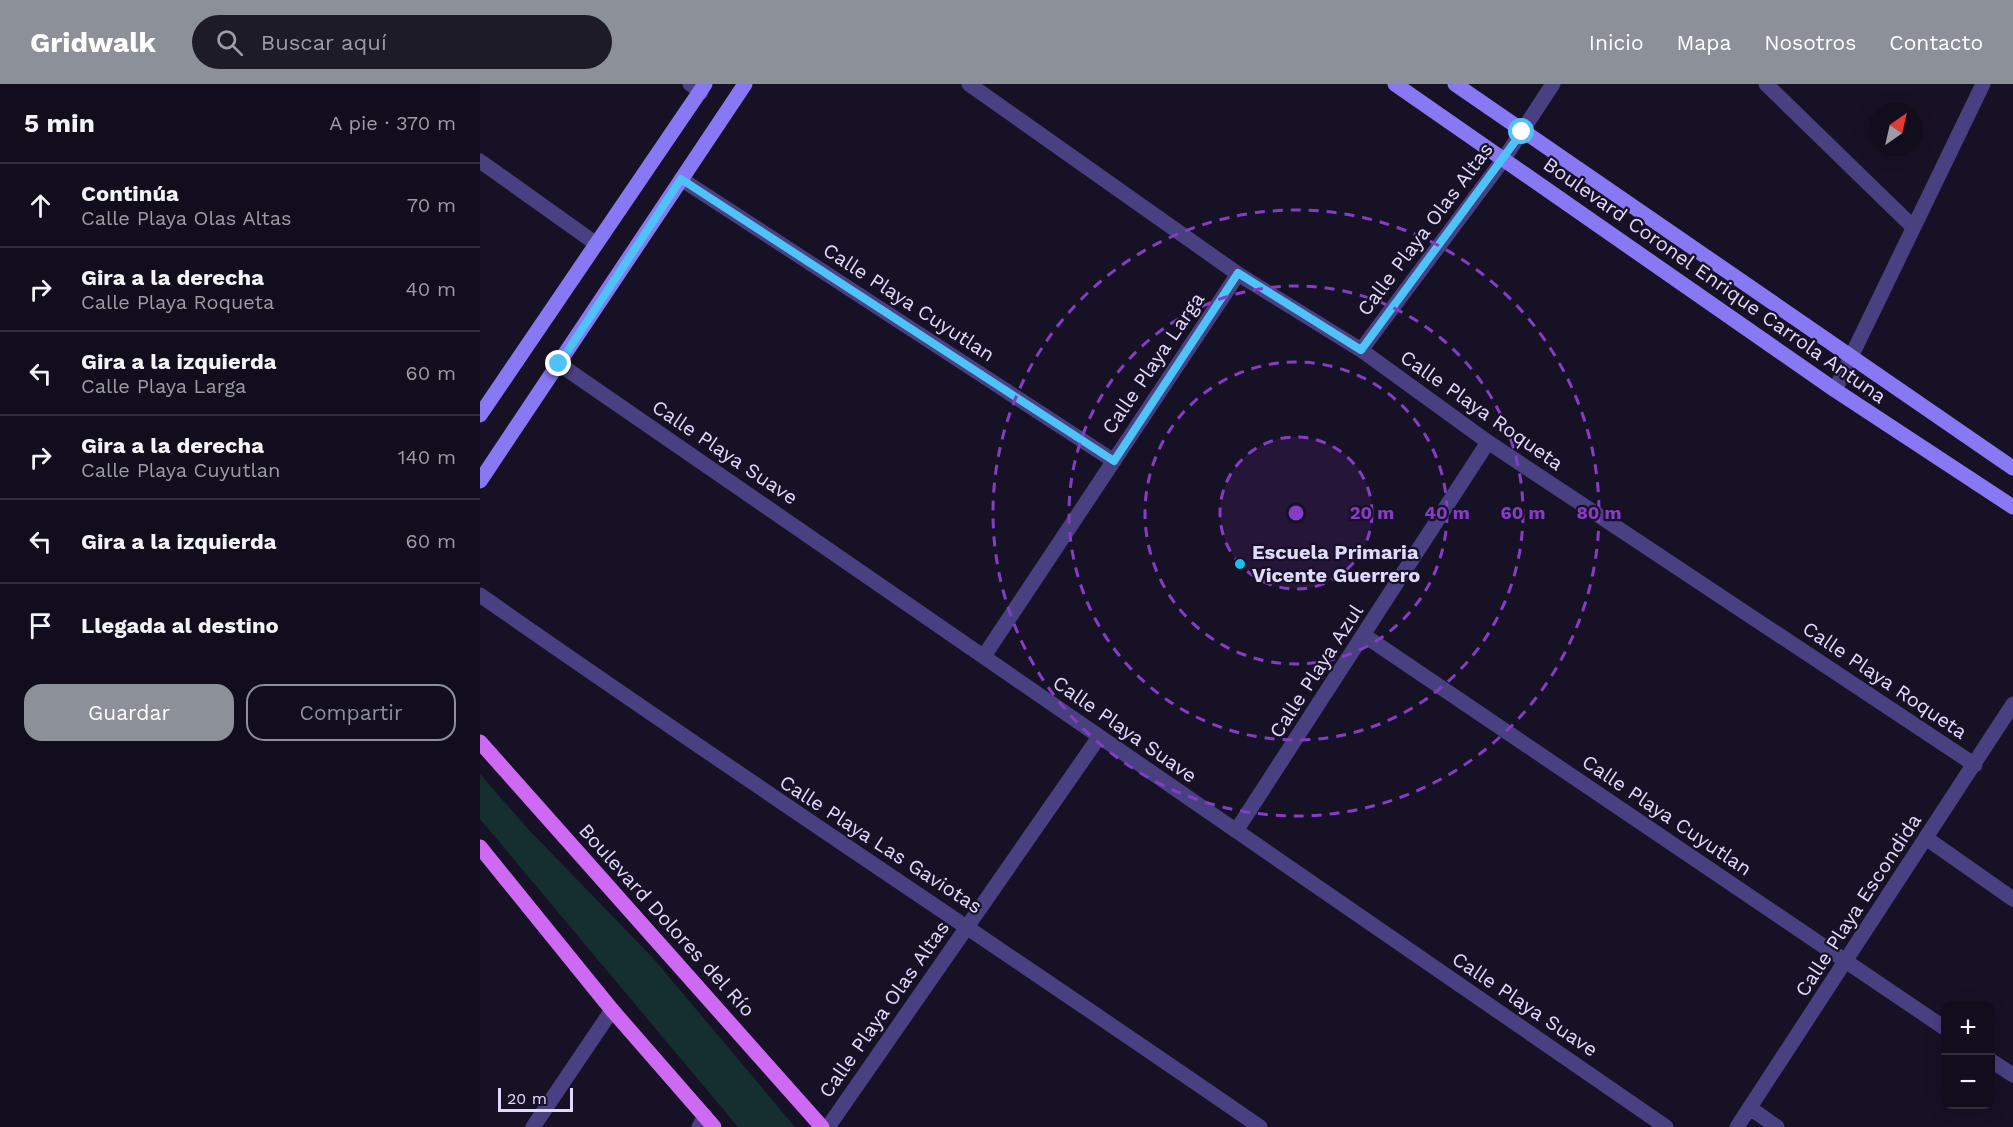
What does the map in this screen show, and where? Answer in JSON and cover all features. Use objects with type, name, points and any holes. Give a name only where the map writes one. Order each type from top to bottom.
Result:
[{"type":"main road","points":[[480,481],[745,84]]},
{"type":"main road","name":"Boulevard Coronel Enrique Carrola Antuna","points":[[1395,84],[1835,390],[2013,507]]},
{"type":"main road","name":"Boulevard Coronel Enrique Carrola Antuna","points":[[1455,84],[1851,359],[2013,468]]},
{"type":"main road","points":[[480,414],[699,87]]},
{"type":"main road","name":"Boulevard Dolores del Río","points":[[480,742],[822,1127]]},
{"type":"main road","points":[[481,850],[706,1123]]},
{"type":"street","name":"Calle Playa Roqueta","points":[[969,84],[1238,273],[1361,350],[1488,442],[1975,765]]},
{"type":"street","name":"Calle Playa Olas Altas","points":[[1361,350],[1503,160],[1553,84]]},
{"type":"street","points":[[1766,84],[1912,226]]},
{"type":"street","points":[[1835,390],[1912,226],[1983,84]]},
{"type":"street","points":[[480,161],[595,243]]},
{"type":"street","name":"Calle Playa Cuyutlan","points":[[681,179],[1114,461]]},
{"type":"street","name":"Calle Playa Larga","points":[[984,656],[1238,273]]},
{"type":"street","name":"Calle Playa Suave","points":[[559,364],[1666,1127]]},
{"type":"street","name":"Calle Playa Azul","points":[[1236,831],[1365,636],[1488,442]]},
{"type":"street","name":"Calle Playa Las Gaviotas","points":[[480,594],[698,748],[967,925],[1260,1127]]},
{"type":"street","name":"Calle Playa Cuyutlan","points":[[1365,636],[1941,1026]]},
{"type":"street","name":"Calle Playa Escondida","points":[[1737,1127],[2013,704]]},
{"type":"street","name":"Calle Playa Olas Altas","points":[[828,1127],[1099,737]]},
{"type":"street","points":[[1926,838],[2013,899]]},
{"type":"street","points":[[533,1127],[612,1011]]},
{"type":"street","points":[[1995,1063],[2013,1075]]},
{"type":"street","points":[[1750,1108],[1778,1127]]},
{"type":"green space","points":[[480,774],[528,829],[653,958],[795,1127],[738,1127],[480,819]]},
{"type":"place","name":"Escuela Primaria Vicente Guerrero","points":[[1240,564]]},
{"type":"route","points":[[559,364],[681,179],[1114,461],[1238,273],[1361,350],[1522,132]]}]
